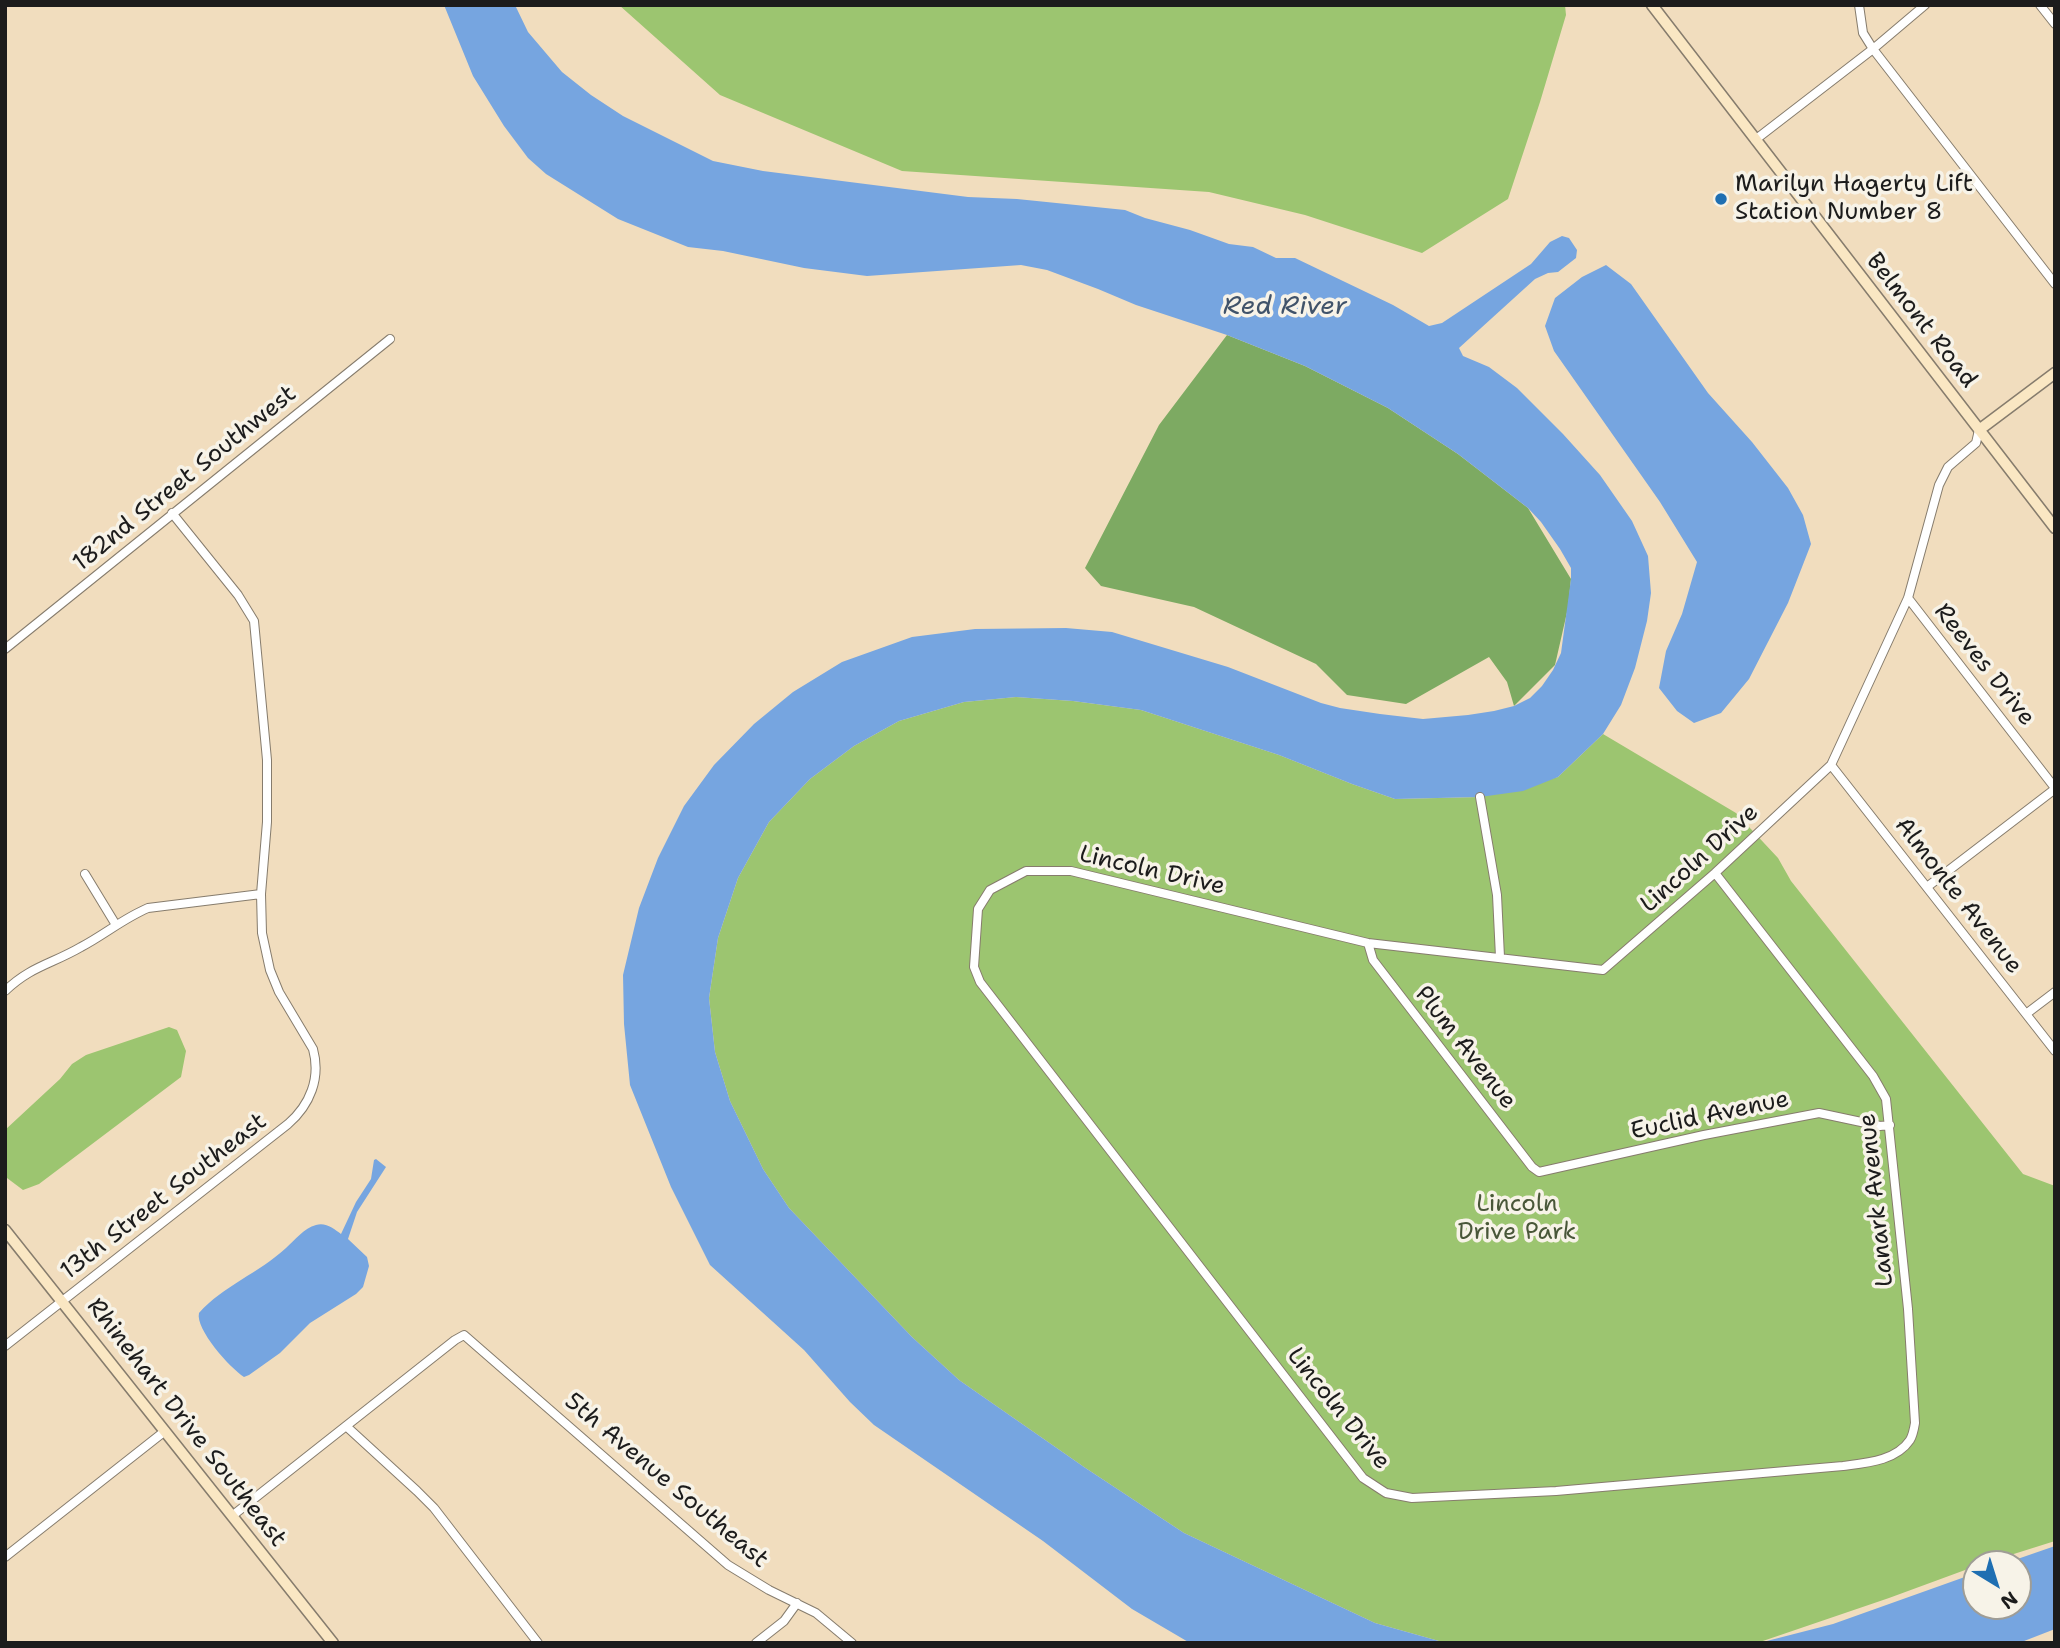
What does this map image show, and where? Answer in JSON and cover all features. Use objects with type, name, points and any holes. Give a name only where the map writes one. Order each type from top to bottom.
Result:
[{"type":"street","name":"Belmont Road","points":[[1652,5],[2055,528]]},
{"type":"street","points":[[1858,5],[1863,33],[1873,49],[2055,284]]},
{"type":"street","points":[[1755,140],[1873,49],[1925,5]]},
{"type":"street","points":[[2040,5],[2055,24]]},
{"type":"street","name":"182nd Street Southwest","points":[[5,649],[390,339]]},
{"type":"street","points":[[1979,430],[2055,373]]},
{"type":"street","name":"Lincoln Drive","points":[[1900,1450],[1878,1461],[1843,1466],[1556,1491],[1412,1498],[1386,1493],[1363,1478],[980,982],[974,967],[978,909],[990,890],[1026,871],[1071,871],[1368,943],[1603,970],[1715,873],[1831,765],[1908,598],[1939,485],[1948,467],[1976,443],[1979,430]]},
{"type":"street","points":[[5,991],[32,970],[81,948],[148,908],[261,894],[267,822],[267,760],[254,621],[238,595],[172,513]]},
{"type":"street","name":"Reeves Drive","points":[[1908,598],[2055,788]]},
{"type":"street","name":"Almonte Avenue","points":[[1831,765],[2055,1051]]},
{"type":"street","points":[[1927,887],[2055,788]]},
{"type":"street","points":[[1480,797],[1497,895],[1500,957]]},
{"type":"street","name":"Lanark Avenue","points":[[1715,873],[1873,1076],[1886,1099],[1908,1309],[1915,1423],[1912,1438],[1900,1450]]},
{"type":"street","points":[[85,874],[116,925]]},
{"type":"street","name":"13th Street Southeast","points":[[5,1346],[298,1116],[312,1091],[315,1059],[307,1037],[288,1009],[270,970],[262,933],[261,894]]},
{"type":"street","name":"Plum Avenue","points":[[1368,943],[1373,960],[1532,1167],[1539,1172]]},
{"type":"street","points":[[2026,1014],[2055,992]]},
{"type":"street","name":"Euclid Avenue","points":[[1539,1172],[1704,1135],[1819,1113],[1880,1126],[1890,1125]]},
{"type":"street","name":"Rhinehart Drive Southeast","points":[[5,1230],[333,1643]]},
{"type":"street","name":"5th Avenue Southeast","points":[[346,1426],[464,1335],[728,1564],[829,1623],[852,1643]]},
{"type":"street","points":[[232,1516],[346,1426],[434,1508],[538,1643]]},
{"type":"street","points":[[5,1557],[165,1432]]},
{"type":"street","points":[[756,1643],[784,1621],[797,1603]]},
{"type":"green space","points":[[619,5],[1565,5],[1566,15],[1508,199],[1422,253],[1305,215],[1209,192],[902,171],[720,95]]},
{"type":"green space","points":[[1227,335],[1305,366],[1388,408],[1458,454],[1528,508],[1571,579],[1568,608],[1555,665],[1514,706],[1507,682],[1489,657],[1406,704],[1347,695],[1316,664],[1194,607],[1101,586],[1085,568],[1159,425]]},
{"type":"green space","name":"Lincoln Drive Park","points":[[1016,697],[1141,710],[1279,755],[1395,799],[1480,797],[1558,777],[1603,734],[1736,813],[1778,858],[1791,881],[2023,1174],[2055,1186],[2055,1541],[2026,1550],[1962,1550],[1962,1571],[1757,1643],[1446,1643],[1375,1623],[1184,1533],[959,1380],[912,1337],[789,1208],[763,1169],[730,1101],[715,1052],[709,998],[718,938],[738,878],[769,822],[810,779],[854,746],[899,721],[964,702]]},
{"type":"green space","points":[[169,1027],[177,1030],[186,1051],[181,1077],[39,1184],[23,1190],[5,1176],[5,1130],[60,1079],[72,1064],[86,1055]]},
{"type":"water","name":"Red River","points":[[444,5],[515,5],[528,32],[562,72],[591,95],[623,116],[713,161],[763,171],[968,197],[1125,210],[1229,244],[1253,247],[1276,258],[1295,258],[1393,305],[1429,326],[1442,323],[1531,264],[1550,242],[1562,236],[1569,238],[1577,250],[1576,258],[1558,272],[1535,279],[1459,348],[1463,356],[1489,367],[1517,388],[1563,434],[1600,475],[1632,521],[1648,556],[1651,593],[1647,621],[1635,668],[1621,705],[1603,734],[1558,777],[1523,791],[1480,797],[1395,799],[1279,755],[1141,710],[1016,697],[964,702],[899,721],[854,746],[810,779],[769,822],[738,878],[718,938],[709,998],[715,1052],[730,1101],[763,1169],[789,1208],[912,1337],[959,1380],[1184,1533],[1375,1623],[1446,1643],[1190,1643],[1132,1609],[1043,1541],[874,1425],[804,1350],[710,1265],[671,1187],[630,1085],[624,1024],[623,975],[639,908],[658,858],[684,806],[714,765],[754,724],[793,692],[842,662],[912,637],[975,629],[1066,628],[1112,632],[1228,667],[1340,708],[1423,719],[1494,711],[1530,698],[1542,686],[1561,653],[1571,568],[1560,549],[1528,508],[1458,454],[1388,408],[1305,366],[1047,270],[1021,265],[867,276],[804,268],[723,251],[688,247],[618,219],[546,174],[528,158],[504,126],[473,76]]},
{"type":"water","points":[[1606,265],[1631,284],[1708,393],[1788,488],[1803,515],[1811,544],[1788,603],[1749,679],[1721,713],[1694,723],[1677,711],[1659,688],[1666,651],[1682,614],[1697,562],[1660,502],[1554,351],[1545,326],[1555,298],[1582,277]]},
{"type":"water","points":[[376,1159],[386,1167],[357,1212],[348,1239],[367,1257],[369,1266],[363,1287],[310,1323],[280,1353],[244,1377],[230,1365],[208,1338],[199,1320],[199,1313],[308,1229],[323,1224],[341,1234],[356,1202],[371,1179]]},
{"type":"water","points":[[2055,1546],[2055,1629],[2019,1643],[1759,1643],[1833,1624],[1962,1578],[1962,1620],[2032,1620],[2032,1554]]},
{"type":"place","name":"Marilyn Hagerty Lift Station Number 8","points":[[1721,199]]}]
